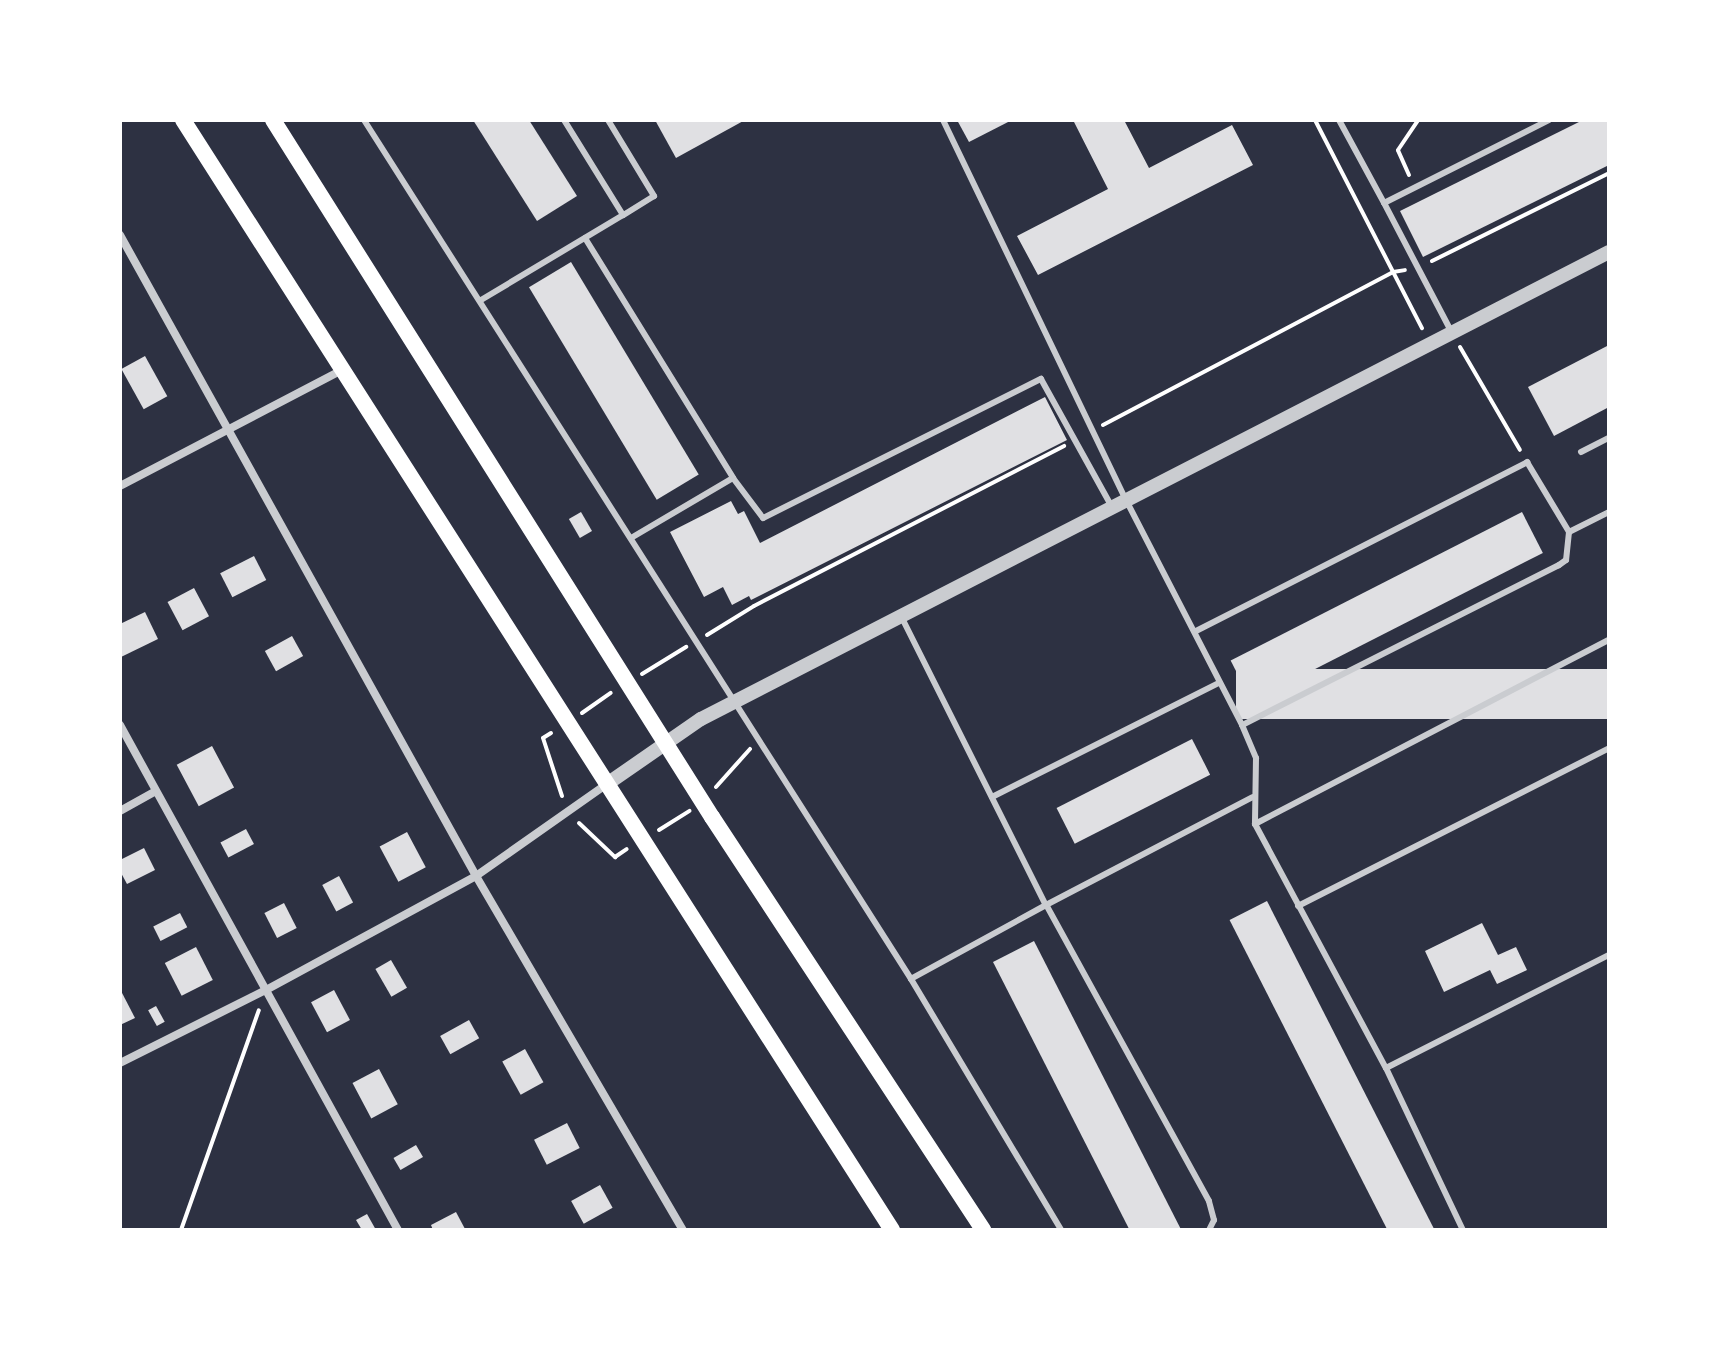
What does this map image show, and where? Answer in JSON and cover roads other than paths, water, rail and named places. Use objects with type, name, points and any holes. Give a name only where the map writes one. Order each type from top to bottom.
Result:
[{"type":"main road","points":[[183,120],[892,1230]]},
{"type":"main road","points":[[273,120],[666,743],[983,1230]]},
{"type":"street","points":[[120,235],[476,876],[683,1230]]},
{"type":"street","points":[[120,1063],[266,990],[476,876],[666,743],[734,702],[1609,252]]},
{"type":"street","points":[[120,486],[342,370]]},
{"type":"street","points":[[120,725],[154,792],[398,1230]]},
{"type":"street","points":[[120,811],[154,792]]},
{"type":"lane","points":[[364,120],[911,979],[1061,1230]]},
{"type":"lane","points":[[564,120],[623,215]]},
{"type":"lane","points":[[481,300],[654,196],[608,120]]},
{"type":"lane","points":[[943,120],[1126,500],[1242,725],[1256,758],[1253,797],[1255,824],[1386,1068],[1463,1230]]},
{"type":"lane","points":[[1339,120],[1451,331]]},
{"type":"lane","points":[[1384,203],[1549,120]]},
{"type":"lane","points":[[585,238],[733,478],[763,518],[1041,379],[1112,507]]},
{"type":"lane","points":[[1581,452],[1609,438]]},
{"type":"lane","points":[[1196,631],[1527,462],[1569,532],[1566,560],[1559,565],[1242,725]]},
{"type":"lane","points":[[631,538],[733,478]]},
{"type":"lane","points":[[1569,532],[1609,512]]},
{"type":"lane","points":[[901,616],[1046,905],[1209,1201],[1214,1220],[1209,1230]]},
{"type":"lane","points":[[1255,824],[1609,640]]},
{"type":"lane","points":[[992,797],[1219,683]]},
{"type":"lane","points":[[1298,906],[1609,748]]},
{"type":"lane","points":[[911,979],[1253,797]]},
{"type":"lane","points":[[1386,1068],[1609,955]]}]
